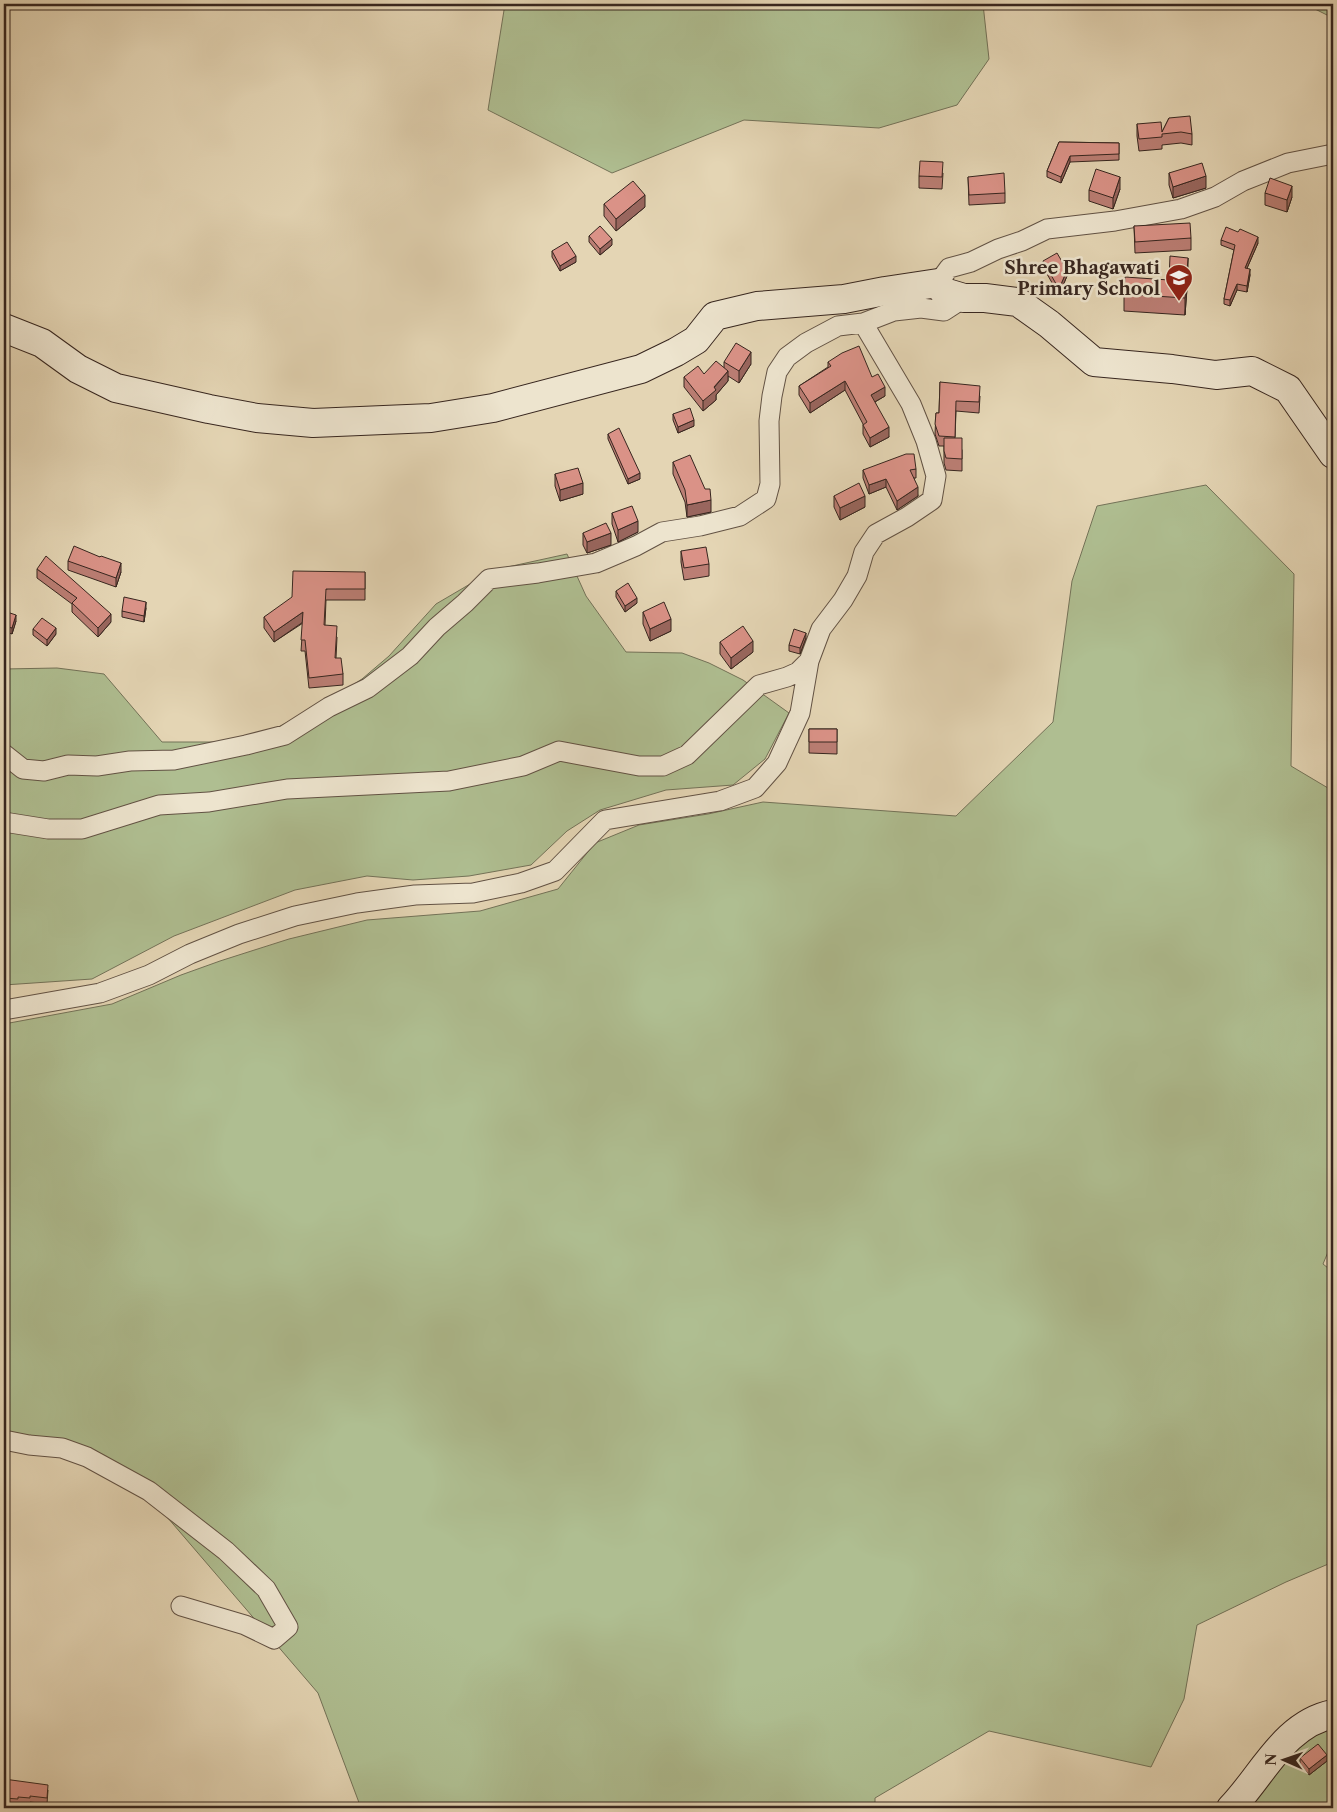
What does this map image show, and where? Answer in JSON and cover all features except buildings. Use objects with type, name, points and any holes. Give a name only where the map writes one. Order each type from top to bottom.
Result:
[{"type":"street","points":[[4,328],[42,343],[78,369],[116,388],[208,409],[257,418],[313,423],[431,418],[493,408],[641,369],[696,340],[715,316],[757,306],[844,299],[938,283],[950,268],[971,262],[1047,229],[1115,221],[1180,209],[1215,197],[1243,182],[1288,163],[1333,154]]},
{"type":"street","points":[[938,283],[944,292],[964,298],[985,298],[1018,302],[1049,324],[1094,362],[1216,375],[1252,371],[1288,389],[1333,454]]},
{"type":"street","points":[[4,754],[23,769],[44,771],[68,765],[98,766],[130,761],[174,760],[285,735],[329,707],[368,688],[410,656],[437,626],[466,603],[489,579],[596,563],[636,546],[662,532],[700,526],[740,516],[766,499],[770,484],[769,421],[772,396],[777,372],[787,357],[806,343],[838,326],[863,323],[894,312],[921,308],[944,311],[964,298]]},
{"type":"street","points":[[4,1010],[100,994],[150,975],[190,954],[231,937],[295,916],[357,903],[415,895],[473,893],[521,883],[555,871],[605,820],[720,801],[755,788],[777,763],[800,713],[809,661],[821,629],[843,600],[857,576],[864,552],[876,534],[907,517],[932,500],[936,476],[911,404],[863,323]]},
{"type":"street","points":[[4,822],[48,829],[82,829],[159,805],[209,802],[288,789],[449,781],[522,766],[559,751],[639,766],[663,766],[687,755],[759,685],[792,675],[809,661]]},
{"type":"street","points":[[4,1440],[29,1445],[62,1448],[87,1457],[149,1491],[226,1551],[266,1589],[288,1627],[274,1639],[244,1624],[181,1606]]},
{"type":"street","points":[[1231,1808],[1288,1738],[1319,1717],[1333,1714]]},
{"type":"green space","points":[[505,4],[983,4],[989,59],[957,105],[879,128],[744,120],[612,173],[488,110]]},
{"type":"green space","points":[[1305,4],[1333,4],[1333,18]]},
{"type":"green space","points":[[1206,485],[1294,574],[1291,766],[1333,791],[1333,1240],[1323,1264],[1333,1272],[1333,1562],[1286,1582],[1197,1625],[1184,1699],[1151,1767],[989,1731],[875,1798],[875,1808],[361,1808],[318,1693],[125,1468],[4,1434],[4,1024],[112,1004],[181,975],[289,939],[367,920],[480,911],[558,889],[595,843],[639,825],[708,814],[763,802],[956,816],[1053,722],[1072,581],[1097,506]]},
{"type":"green space","points":[[567,554],[586,596],[626,652],[682,653],[709,663],[743,680],[789,713],[765,759],[733,785],[666,790],[600,810],[567,831],[531,865],[469,876],[413,880],[367,876],[295,890],[174,936],[92,979],[4,985],[4,669],[57,668],[104,674],[162,742],[249,742],[327,702],[362,679],[389,656],[436,604],[494,570]]},
{"type":"green space","points":[[1333,1723],[1333,1808],[1242,1808],[1305,1739]]},
{"type":"place","name":"Shree Bhagawati Primary School","points":[[1179,302]]}]
